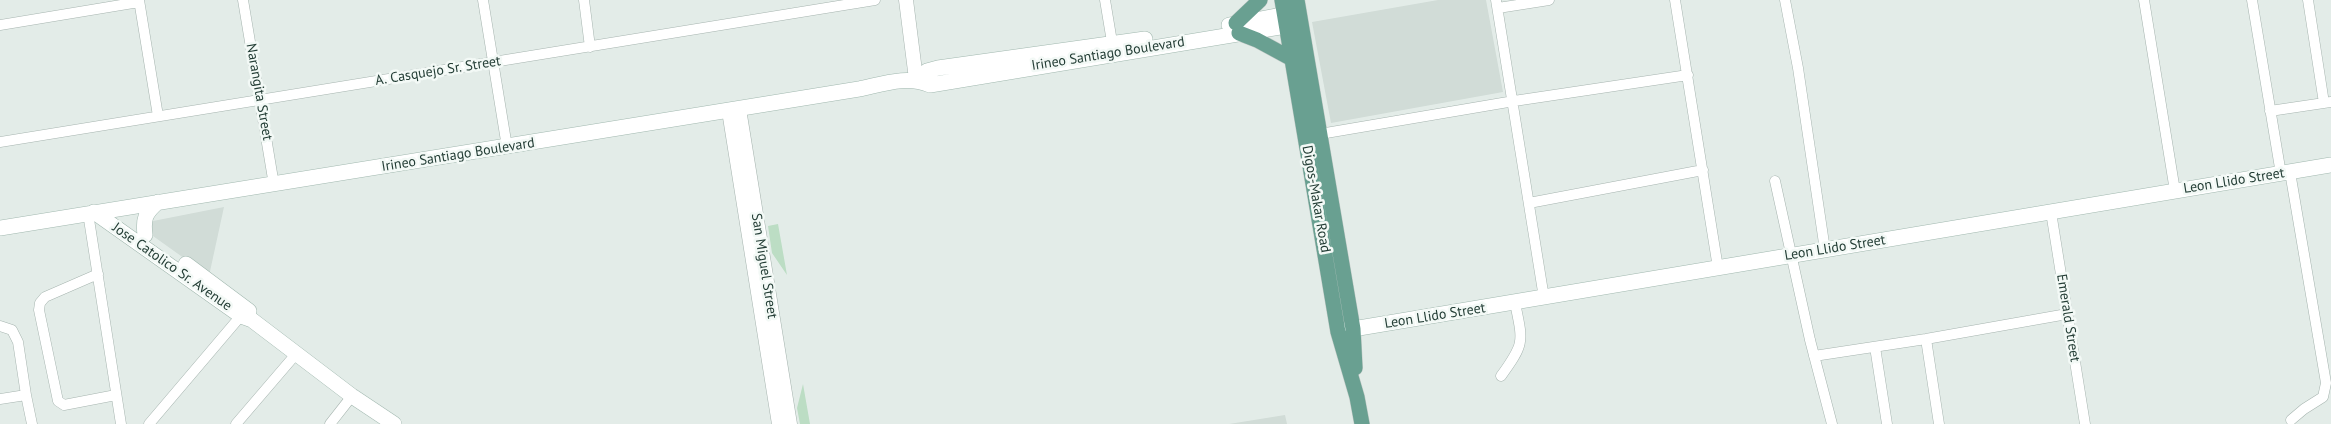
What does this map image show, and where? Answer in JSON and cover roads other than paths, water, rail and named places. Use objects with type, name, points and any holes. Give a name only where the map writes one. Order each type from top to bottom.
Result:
[{"type":"main road","points":[[1260,0],[1238,28],[1292,58]]},
{"type":"main road","name":"Irineo Santiago Boulevard","points":[[0,228],[274,185],[916,79],[930,85],[1113,48],[1238,28],[1292,12]]},
{"type":"main road","name":"Digos-Makar Road","points":[[1292,12],[1292,58],[1346,331],[1362,424]]},
{"type":"main road","name":"Digos-Makar Road","points":[[1292,12],[1320,134],[1346,331]]},
{"type":"main road","name":"Leon Llido Street","points":[[1346,331],[2331,165]]},
{"type":"main road","points":[[145,235],[144,221],[146,212],[158,202]]},
{"type":"main road","name":"Jose Catolico Sr. Avenue","points":[[97,212],[145,235],[296,354],[352,396],[394,424]]},
{"type":"main road","name":"Jose Catolico Sr. Avenue","points":[[97,212],[247,315]]},
{"type":"street","name":"Narangita Street","points":[[243,0],[274,185]]},
{"type":"street","points":[[483,0],[507,147]]},
{"type":"street","points":[[584,0],[590,47]]},
{"type":"street","name":"A. Casquejo Sr. Street","points":[[0,142],[875,0]]},
{"type":"street","points":[[906,0],[916,79]]},
{"type":"street","points":[[1105,0],[1113,48]]},
{"type":"street","points":[[1544,298],[1497,4],[1550,0]]},
{"type":"street","points":[[1675,0],[1718,268]]},
{"type":"street","points":[[1785,0],[1798,68],[1825,250]]},
{"type":"street","points":[[2144,0],[2175,191]]},
{"type":"street","points":[[2252,0],[2270,111],[2286,173],[2326,383],[2322,397],[2291,420]]},
{"type":"street","points":[[2270,111],[2327,102],[2308,0]]},
{"type":"street","points":[[0,25],[139,1],[158,116]]},
{"type":"street","points":[[1320,134],[1514,101],[1688,75]]},
{"type":"street","name":"San Miguel Street","points":[[734,110],[779,424]]},
{"type":"street","name":"San Miguel Street","points":[[734,110],[790,424]]},
{"type":"street","points":[[1529,202],[1703,170]]},
{"type":"street","points":[[1775,181],[1814,356],[1832,424]]},
{"type":"street","points":[[97,212],[98,274],[121,424]]},
{"type":"street","name":"Emerald Street","points":[[2051,212],[2085,424]]},
{"type":"street","points":[[98,274],[45,297],[40,303],[39,310],[58,401],[64,405],[116,395]]},
{"type":"street","points":[[1501,376],[1519,352],[1521,338],[1515,303]]},
{"type":"street","points":[[1814,356],[1875,348],[2067,314]]},
{"type":"street","points":[[149,424],[247,315]]},
{"type":"street","points":[[0,326],[9,327],[15,333],[32,424]]},
{"type":"street","points":[[1926,339],[1939,424]]},
{"type":"street","points":[[1875,348],[1886,424]]},
{"type":"street","points":[[236,424],[296,354]]},
{"type":"street","points":[[0,399],[26,395]]},
{"type":"street","points":[[330,424],[352,396]]}]
